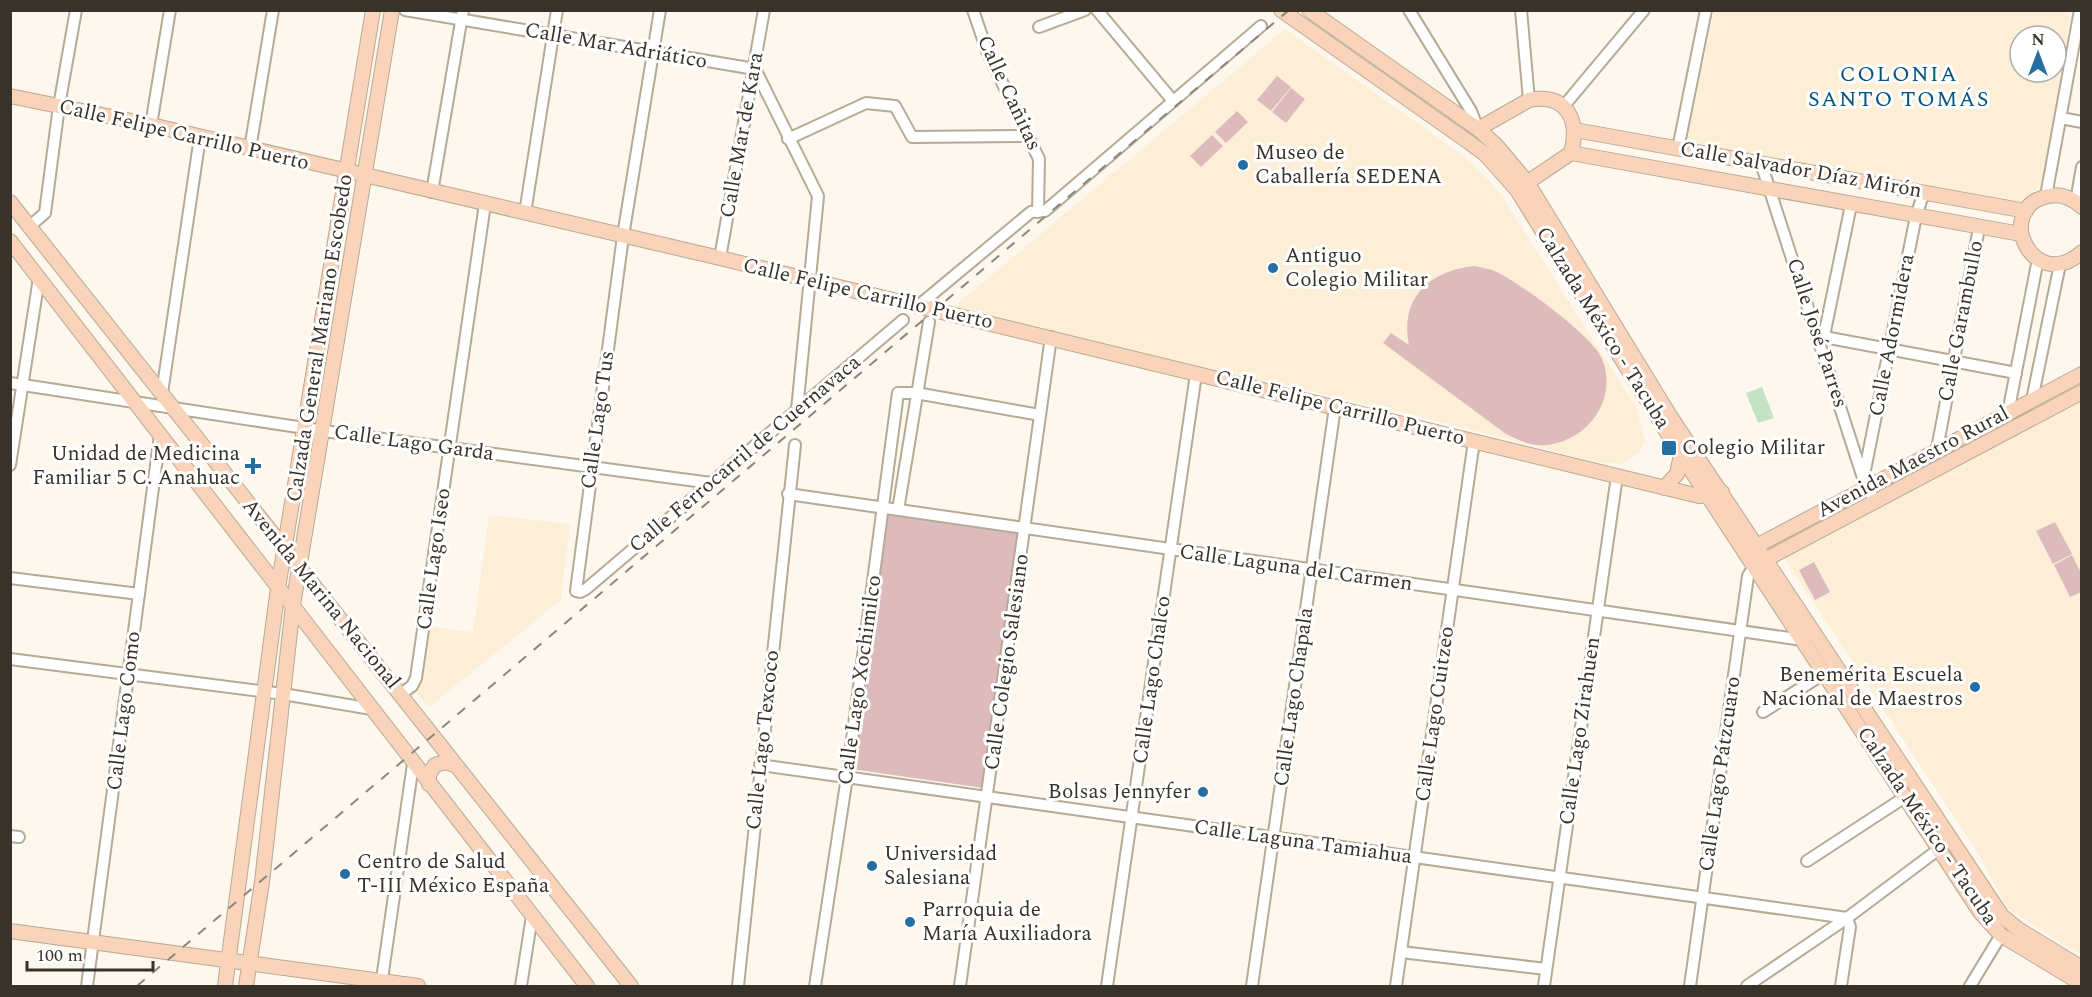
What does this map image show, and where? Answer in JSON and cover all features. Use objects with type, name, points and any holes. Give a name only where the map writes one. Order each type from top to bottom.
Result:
[{"type":"main road","name":"Calzada General Mariano Escobedo","points":[[225,987],[278,588],[373,10]]},
{"type":"main road","name":"Calzada General Mariano Escobedo","points":[[246,987],[262,882],[293,605],[324,430],[392,10]]},
{"type":"main road","name":"Calzada México - Tacuba","points":[[1281,10],[1470,142],[1522,186],[1681,455],[1716,494]]},
{"type":"main road","name":"Calzada México - Tacuba","points":[[1309,10],[1478,129],[1496,145],[1670,416],[1751,549],[2002,916],[2018,929],[2082,968]]},
{"type":"main road","points":[[1313,33],[1311,29],[1314,22],[1325,22]]},
{"type":"main road","name":"Calle Felipe Carrillo Puerto","points":[[10,96],[150,125],[720,258],[1664,488],[1716,494]]},
{"type":"main road","points":[[1478,129],[1529,100],[1546,98],[1556,101],[1570,114],[1575,130],[1571,153],[1522,186]]},
{"type":"main road","name":"Calle Salvador Díaz Mirón","points":[[1575,130],[2026,211]]},
{"type":"main road","points":[[1649,167],[1646,155],[1654,144]]},
{"type":"main road","name":"Calle Salvador Díaz Mirón","points":[[1571,153],[1851,206],[2021,234]]},
{"type":"main road","points":[[2079,204],[2056,195],[2035,201],[2026,211],[2021,234],[2024,244],[2038,259],[2060,264],[2082,252]]},
{"type":"main road","name":"Avenida Marina Nacional","points":[[10,202],[631,987]]},
{"type":"main road","name":"Avenida Marina Nacional","points":[[10,241],[587,987]]},
{"type":"main road","name":"Avenida Maestro Rural","points":[[1751,549],[1865,482],[1917,460],[2082,374]]},
{"type":"main road","name":"Avenida Maestro Rural","points":[[1760,562],[2082,392]]},
{"type":"main road","points":[[1664,488],[1677,474],[1681,455]]},
{"type":"main road","points":[[1917,460],[1925,475]]},
{"type":"main road","name":"Calzada México - Tacuba","points":[[1760,562],[1803,640],[1980,912],[2001,934],[2082,984]]},
{"type":"main road","points":[[414,766],[434,765],[442,748]]},
{"type":"main road","points":[[429,784],[430,773],[435,765],[445,762],[455,765]]},
{"type":"main road","points":[[10,931],[250,962],[381,984],[418,987]]},
{"type":"street","points":[[30,226],[45,213],[59,106],[76,10]]},
{"type":"street","points":[[150,125],[170,10]]},
{"type":"street","points":[[250,149],[273,10]]},
{"type":"street","name":"Calle Mar Adriático","points":[[405,10],[463,15],[554,35],[755,69]]},
{"type":"street","points":[[525,213],[557,10]]},
{"type":"street","name":"Calle Lago Tus","points":[[586,589],[576,591],[575,586],[623,236],[660,10]]},
{"type":"street","name":"Calle Mar de Kara","points":[[720,258],[764,10]]},
{"type":"street","name":"Calle Cañitas","points":[[973,10],[987,51],[1039,159],[1038,212]]},
{"type":"street","points":[[1039,27],[1085,10]]},
{"type":"street","points":[[1097,10],[1173,101]]},
{"type":"street","points":[[1409,10],[1471,111],[1478,129]]},
{"type":"street","points":[[1521,10],[1529,100]]},
{"type":"street","points":[[1563,107],[1644,10]]},
{"type":"street","points":[[1678,148],[1706,10]]},
{"type":"street","points":[[2046,196],[2080,10]]},
{"type":"street","points":[[432,192],[463,15]]},
{"type":"street","points":[[918,306],[1031,212],[1045,211],[1261,26]]},
{"type":"street","points":[[755,69],[818,196],[797,410]]},
{"type":"street","points":[[788,139],[866,103],[895,106],[912,137],[1028,136]]},
{"type":"street","points":[[2061,118],[2082,122]]},
{"type":"street","points":[[162,393],[200,137]]},
{"type":"street","name":"Calle José Parres","points":[[1761,164],[1821,336],[1865,482],[1875,501]]},
{"type":"street","points":[[2079,204],[2082,167]]},
{"type":"street","name":"Calle Adormidera","points":[[1865,482],[1916,216],[1924,192]]},
{"type":"street","name":"Calle Lago Iseo","points":[[401,694],[412,686],[417,678],[485,204]]},
{"type":"street","points":[[1851,206],[1821,336],[2016,373]]},
{"type":"street","name":"Calle Garambullo","points":[[1937,449],[1979,228]]},
{"type":"street","points":[[2008,413],[2038,259]]},
{"type":"street","points":[[2032,400],[2060,264]]},
{"type":"street","points":[[10,465],[16,384],[39,278]]},
{"type":"street","name":"Calle Ferrocarril de Cuernavaca","points":[[586,589],[903,320]]},
{"type":"street","points":[[898,510],[929,322]]},
{"type":"street","name":"Calle Colegio Salesiano","points":[[960,987],[1051,337]]},
{"type":"street","name":"Calle Lago Chalco","points":[[1107,987],[1196,374]]},
{"type":"street","name":"Calle Lago Garda","points":[[16,384],[306,428],[711,483]]},
{"type":"street","name":"Calle Lago Xochimilco","points":[[815,987],[847,777],[898,393],[916,393]]},
{"type":"street","points":[[916,393],[1040,415]]},
{"type":"street","name":"Calle Lago Chapala","points":[[1252,987],[1335,407]]},
{"type":"street","name":"Calle Lago Como","points":[[87,987],[160,435]]},
{"type":"street","name":"Calle Lago Cuitzeo","points":[[1396,987],[1473,441]]},
{"type":"street","name":"Calle Lago Texcoco","points":[[738,987],[788,494],[795,445]]},
{"type":"street","name":"Calle Lago Zirahuen","points":[[1544,987],[1617,476]]},
{"type":"street","name":"Calle Laguna del Carmen","points":[[788,494],[1803,640]]},
{"type":"street","name":"Calle Lago Pátzcuaro","points":[[1690,987],[1749,571],[1760,562]]},
{"type":"street","points":[[10,578],[139,594]]},
{"type":"street","points":[[10,659],[283,694],[372,709]]},
{"type":"street","points":[[1763,712],[1825,674]]},
{"type":"street","name":"Calle Laguna Tamiahua","points":[[760,765],[1847,918]]},
{"type":"street","points":[[381,984],[414,766]]},
{"type":"street","points":[[1807,861],[1905,797]]},
{"type":"street","points":[[1748,987],[1940,849]]},
{"type":"street","points":[[521,987],[532,916]]},
{"type":"street","points":[[1841,987],[1850,927],[1847,918]]},
{"type":"street","points":[[1970,987],[2001,934]]},
{"type":"street","points":[[1401,952],[1546,969]]},
{"type":"shaded area","points":[[1714,11],[2071,11],[2068,29],[2068,24],[2008,24],[2008,84],[2059,84],[2043,181],[2026,201],[2010,202],[1687,142]]},
{"type":"shaded area","name":"Antiguo Colegio Militar","points":[[1285,29],[1465,157],[1488,180],[1503,198],[1636,407],[1645,440],[1640,452],[1621,464],[1595,462],[1402,412],[950,310]]},
{"type":"shaded area","points":[[1277,76],[1291,87],[1271,111],[1257,100]]},
{"type":"shaded area","points":[[1291,88],[1305,99],[1286,123],[1272,112]]},
{"type":"shaded area","points":[[1237,111],[1248,122],[1226,143],[1215,132]]},
{"type":"shaded area","points":[[1212,135],[1223,146],[1201,167],[1190,156]]},
{"type":"shaded area","points":[[1475,266],[1497,272],[1522,287],[1585,337],[1602,359],[1606,374],[1606,389],[1602,403],[1586,427],[1574,436],[1561,442],[1535,445],[1506,434],[1383,343],[1391,333],[1409,345],[1407,328],[1409,313],[1422,289],[1445,273]]},
{"type":"shaded area","points":[[1762,387],[1774,418],[1758,423],[1746,393]]},
{"type":"shaded area","name":"Benemérita Escuela Nacional de Maestros","points":[[2081,400],[2081,955],[2007,908],[1981,858],[1785,558]]},
{"type":"shaded area","points":[[888,513],[1020,532],[983,788],[851,769]]},
{"type":"shaded area","points":[[489,515],[570,524],[561,600],[429,707],[417,695],[427,626],[473,632]]},
{"type":"shaded area","points":[[2055,522],[2072,554],[2053,564],[2036,531]]},
{"type":"shaded area","points":[[2072,555],[2081,573],[2082,592],[2070,597],[2054,565]]},
{"type":"shaded area","points":[[1814,562],[1830,592],[1815,600],[1799,570]]},
{"type":"railway","points":[[137,986],[1289,10]]},
{"type":"place","name":"Museo de Caballería SEDENA","points":[[1243,165]]},
{"type":"place","name":"Antiguo Colegio Militar","points":[[1273,268]]},
{"type":"place","name":"Colegio Militar","points":[[1669,448]]},
{"type":"place","name":"Unidad de Medicina Familiar 5 C. Anahuac","points":[[253,466]]},
{"type":"place","name":"Benemérita Escuela Nacional de Maestros","points":[[1975,687]]},
{"type":"place","name":"Bolsas Jennyfer","points":[[1203,792]]},
{"type":"place","name":"Universidad Salesiana","points":[[872,866]]},
{"type":"place","name":"Centro de Salud T-III México España","points":[[345,874]]},
{"type":"place","name":"Parroquia de María Auxiliadora","points":[[910,922]]},
{"type":"district","name":"COLONIA SANTO TOMÁS","points":[[1899,86]]}]
